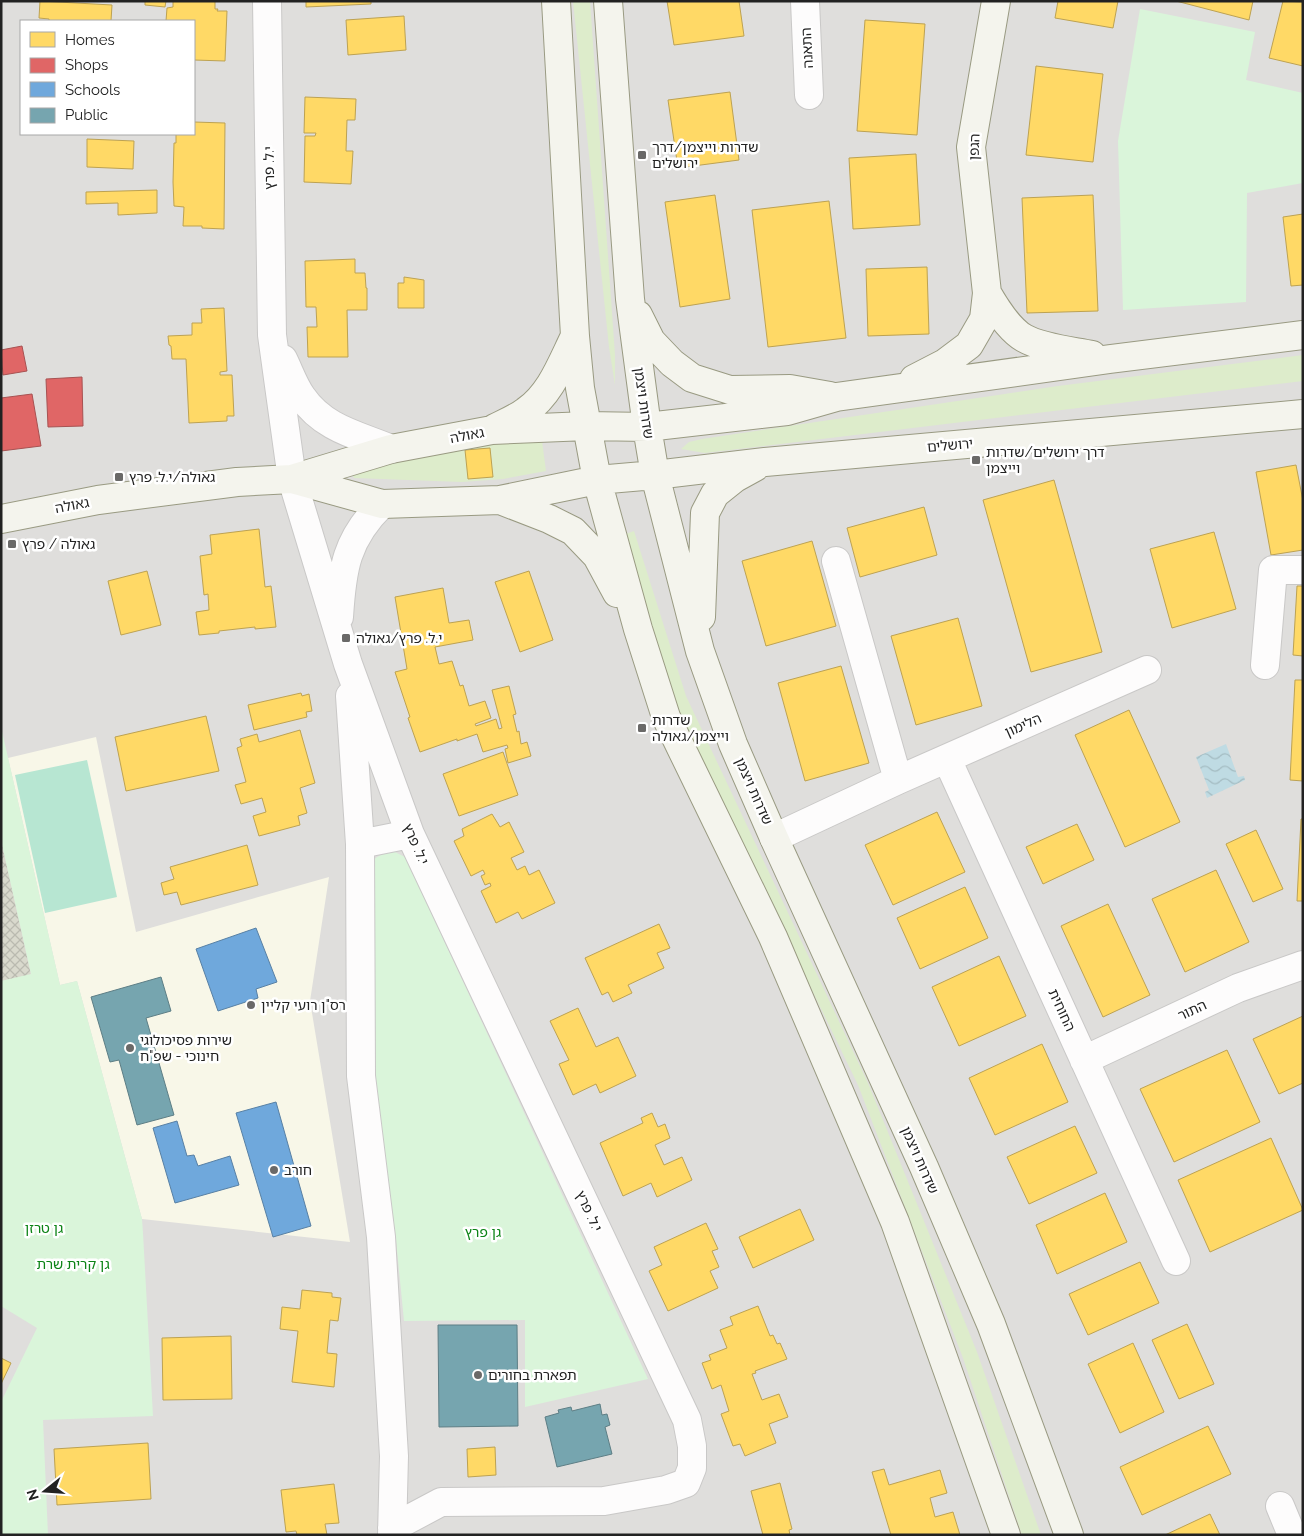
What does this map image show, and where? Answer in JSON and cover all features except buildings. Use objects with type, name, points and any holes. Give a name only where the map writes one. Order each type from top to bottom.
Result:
[{"type":"street","name":"י.ל. פרץ","points":[[267,1],[272,335],[292,479],[348,664],[410,834],[687,1420],[692,1446],[692,1468],[686,1483],[666,1490],[604,1502],[441,1502],[392,1531]]},
{"type":"street","points":[[556,1],[575,336],[580,388],[597,480],[638,629],[666,717],[773,937],[895,1222],[1006,1535]]},
{"type":"street","name":"שדרות ויצמן","points":[[608,1],[630,299],[648,427],[655,475],[700,651],[733,744],[920,1158],[991,1324],[1069,1535]]},
{"type":"street","name":"התאנה","points":[[805,1],[809,95]]},
{"type":"street","name":"הגפן","points":[[894,389],[945,363],[969,345],[984,319],[987,293],[971,148],[996,1]]},
{"type":"street","name":"הגפן","points":[[987,293],[997,311],[1023,338],[1039,344],[1110,360]]},
{"type":"street","points":[[630,299],[651,341],[672,363],[692,378],[730,390],[790,389],[836,397]]},
{"type":"street","name":"י.ל. פרץ","points":[[272,335],[301,397],[321,418],[339,430],[391,449]]},
{"type":"street","points":[[648,427],[787,411],[836,397],[1303,335]]},
{"type":"street","points":[[492,430],[527,411],[540,397],[552,383],[575,336]]},
{"type":"street","name":"ירושלים","points":[[597,480],[765,462],[1303,414]]},
{"type":"street","name":"גאולה","points":[[1,518],[98,500],[237,482],[292,479],[391,449],[492,430],[586,426],[648,427]]},
{"type":"street","points":[[700,651],[705,514],[715,494],[735,478],[765,462]]},
{"type":"street","name":"גאולה","points":[[292,479],[382,504],[500,500],[597,480]]},
{"type":"street","points":[[500,500],[549,519],[573,531],[597,556],[638,629]]},
{"type":"street","name":"י.ל. פרץ","points":[[338,633],[341,582],[348,556],[359,530],[382,504]]},
{"type":"street","points":[[836,561],[898,780]]},
{"type":"street","points":[[1265,665],[1273,570],[1303,570]]},
{"type":"street","name":"י.ל. פרץ","points":[[348,664],[360,844],[360,1076],[381,1237],[394,1456],[392,1531]]},
{"type":"street","name":"הלימון","points":[[774,838],[898,780],[1147,670]]},
{"type":"street","name":"החוחית","points":[[947,759],[1176,1261]]},
{"type":"street","points":[[360,844],[410,834]]},
{"type":"street","name":"התור","points":[[1084,1060],[1238,988],[1303,965]]},
{"type":"street","points":[[1280,1506],[1292,1535]]},
{"type":"shaded area","points":[[1,1],[1303,1],[1303,1535],[1,1535]]},
{"type":"shaded area","points":[[96,737],[136,932],[329,877],[310,1001],[350,1242],[142,1219],[77,981],[60,985],[8,758]]},
{"type":"shaded area","points":[[1,840],[31,975],[1,981]]},
{"type":"green space","points":[[573,1],[590,1],[615,355],[615,385],[609,347]]},
{"type":"green space","points":[[1140,9],[1255,32],[1246,80],[1303,93],[1303,183],[1247,193],[1246,302],[1123,310],[1118,141]]},
{"type":"green space","points":[[1303,355],[1303,381],[705,453],[681,449],[689,442],[702,439],[1058,386]]},
{"type":"green space","points":[[542,441],[546,471],[503,479],[462,482],[354,478],[351,472],[498,442]]},
{"type":"green space","points":[[634,531],[686,696],[868,1083],[977,1352],[1041,1535],[1022,1535],[963,1358],[858,1085],[666,689],[623,535]]},
{"type":"green space","name":"גן קרית שרת","points":[[1,727],[60,985],[77,981],[142,1219],[143,1233],[153,1416],[43,1420],[48,1535],[1,1535],[1,1402],[37,1328],[1,1306],[1,981],[31,974],[1,840]]},
{"type":"green space","points":[[87,760],[117,897],[45,913],[15,775]]},
{"type":"green space","name":"גן פרץ","points":[[395,852],[405,857],[648,1379],[525,1407],[525,1320],[404,1321],[396,1240],[371,1076],[368,865],[380,856]]},
{"type":"water","points":[[1226,744],[1238,777],[1244,776],[1245,780],[1207,798],[1205,792],[1209,790],[1196,757]]},
{"type":"place","name":"שדרות וייצמן/דרך ירושלים","points":[[642,155]]},
{"type":"place","name":"דרך ירושלים/שדרות וייצמן","points":[[976,460]]},
{"type":"place","name":"גאולה/י.ל. פרץ","points":[[119,477]]},
{"type":"place","name":"גאולה / פרץ","points":[[12,544]]},
{"type":"place","name":"י.ל. פרץ/גאולה","points":[[346,638]]},
{"type":"place","name":"שדרות וייצמן/גאולה","points":[[642,728]]},
{"type":"place","name":"רס\"ן רועי קליין","points":[[251,1005]]},
{"type":"place","name":"שירות פסיכולוגי חינוכי - שפ\"ח","points":[[130,1048]]},
{"type":"place","name":"חורב","points":[[274,1170]]},
{"type":"place","name":"תפארת בחורים","points":[[478,1375]]},
{"type":"park label","name":"גן טרזן","points":[[44,1228]]}]
